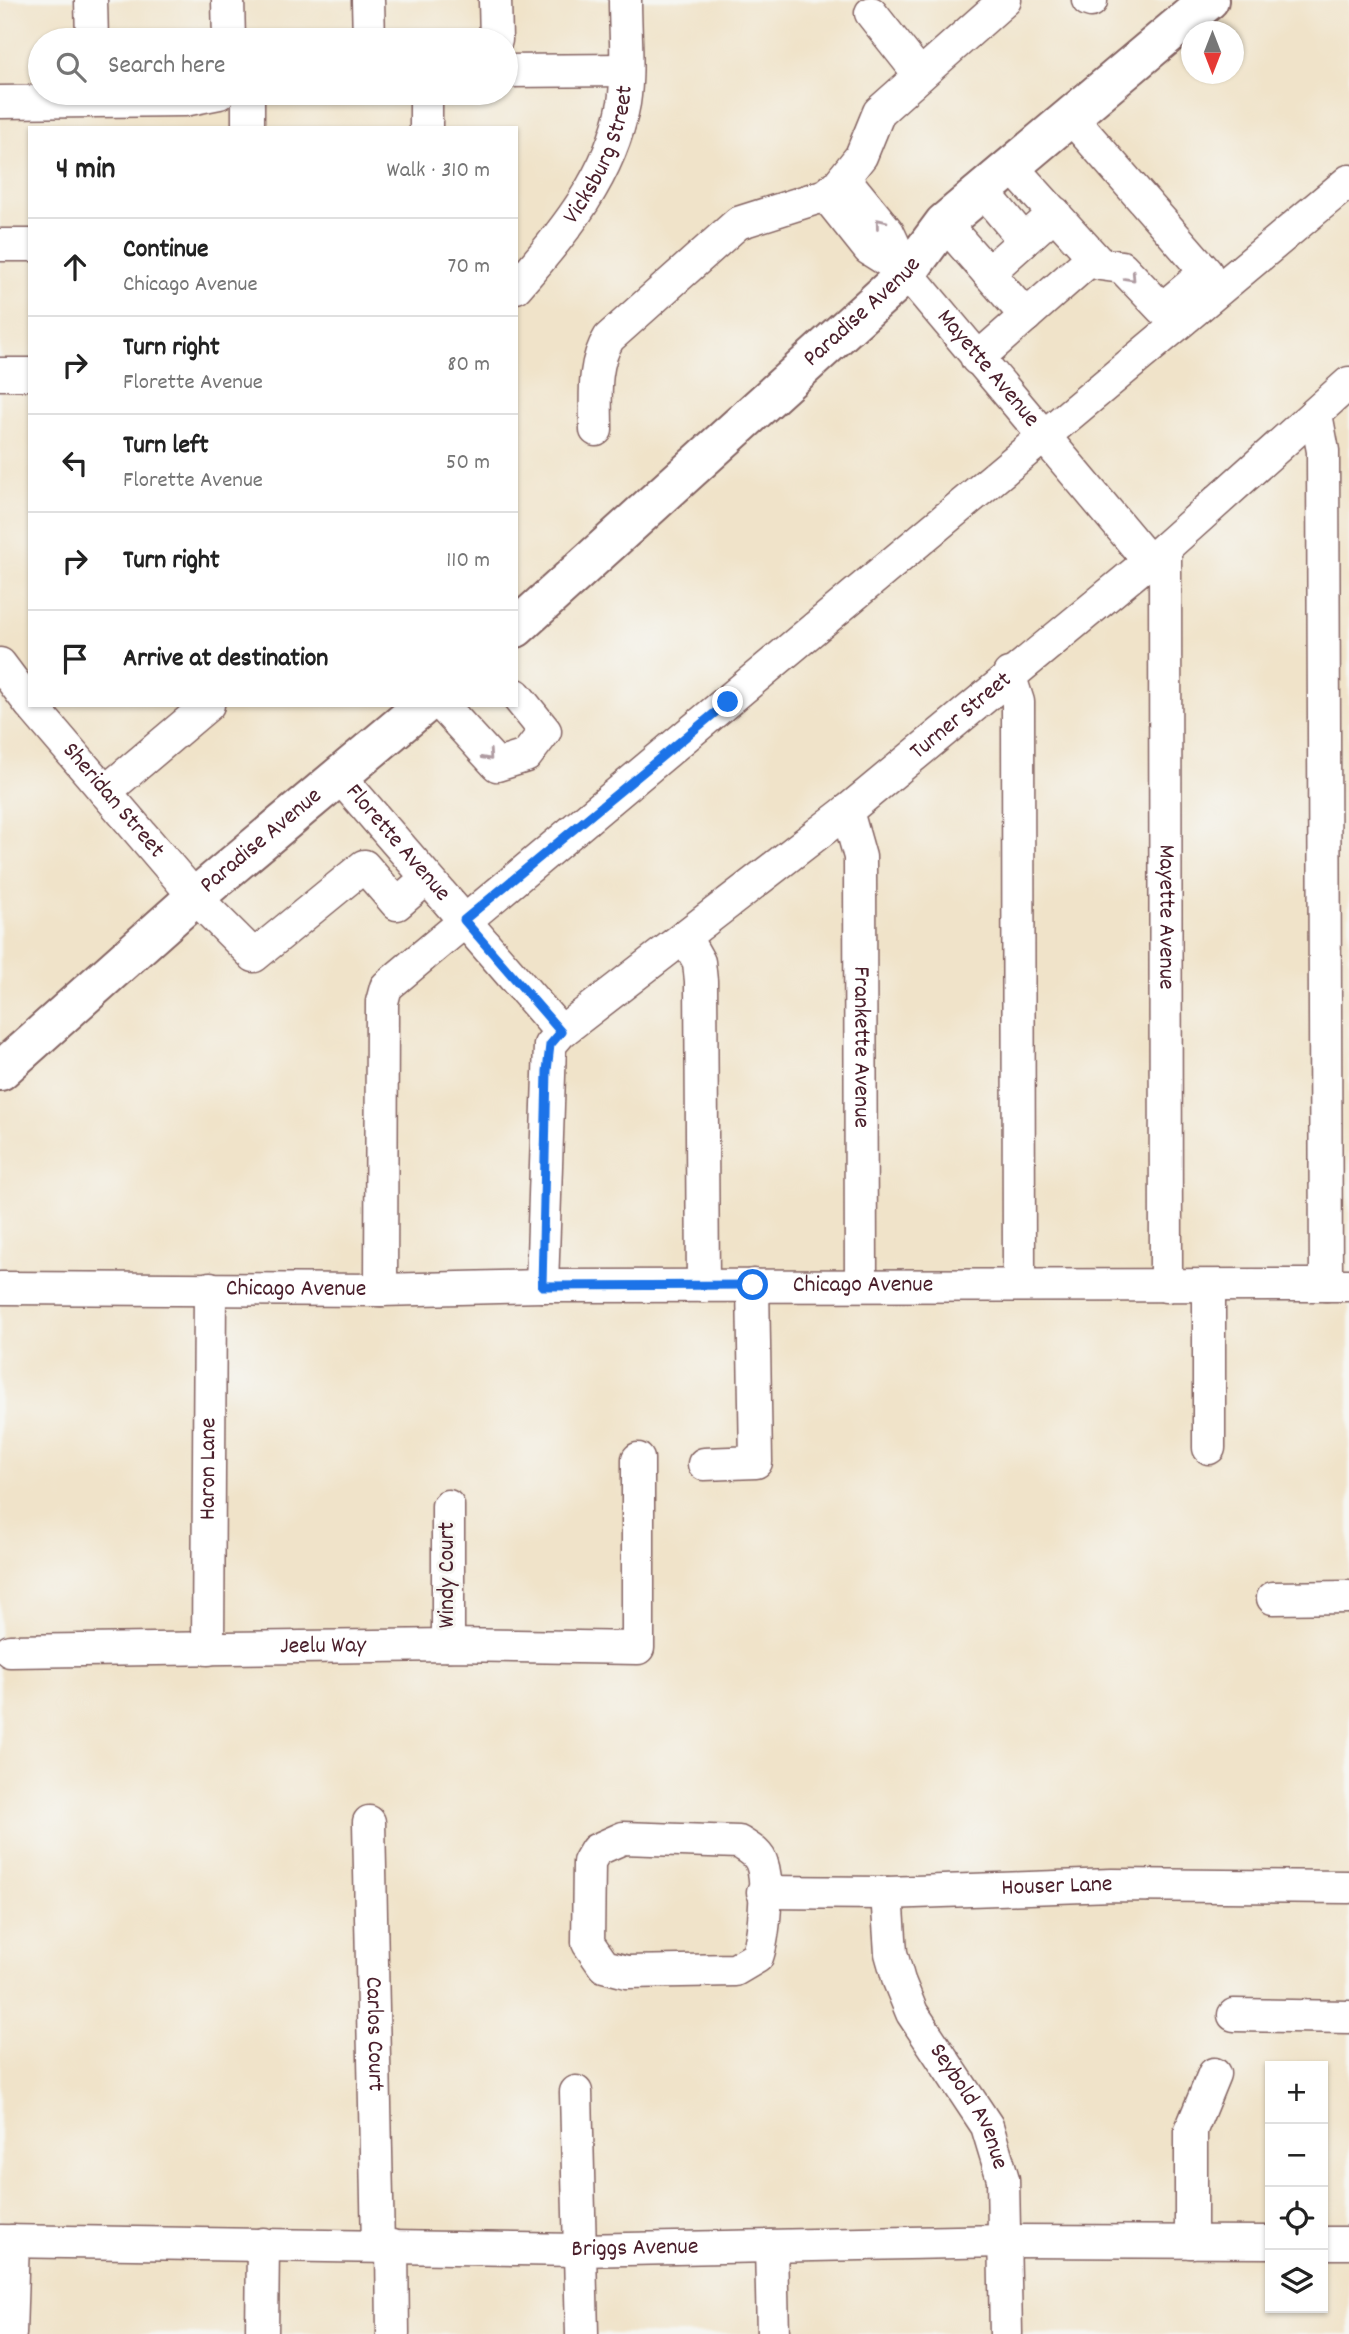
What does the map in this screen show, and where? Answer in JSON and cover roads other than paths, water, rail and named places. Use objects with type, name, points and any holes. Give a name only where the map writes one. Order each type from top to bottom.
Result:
[{"type":"main road","name":"Paradise Avenue","points":[[518,626],[907,273],[944,223],[1209,0]]},
{"type":"main road","name":"Paradise Avenue","points":[[0,1070],[195,897],[422,707]]},
{"type":"street","points":[[91,0],[92,28]]},
{"type":"street","points":[[228,0],[229,28]]},
{"type":"street","points":[[368,0],[369,28]]},
{"type":"street","points":[[495,0],[496,28]]},
{"type":"street","name":"Vicksburg Street","points":[[518,284],[586,199],[604,167],[616,137],[624,101],[625,0]]},
{"type":"street","points":[[596,430],[596,371],[600,352],[610,338],[738,223],[835,186],[861,156],[880,112],[1005,0]]},
{"type":"street","points":[[871,13],[920,75]]},
{"type":"street","points":[[518,71],[626,70]]},
{"type":"street","points":[[0,102],[28,100]]},
{"type":"street","points":[[248,105],[248,126]]},
{"type":"street","points":[[426,105],[426,126]]},
{"type":"street","points":[[1011,166],[1100,264],[1122,267],[1162,309],[1206,272],[1070,117]]},
{"type":"street","points":[[381,1290],[382,1002],[386,987],[1349,181]]},
{"type":"street","name":"Mayette Avenue","points":[[835,186],[869,249],[907,273],[1044,436],[1156,554],[1166,1286]]},
{"type":"street","points":[[982,190],[1024,240]]},
{"type":"street","points":[[988,274],[1055,213]]},
{"type":"street","points":[[944,223],[1026,316]]},
{"type":"street","points":[[0,246],[28,245]]},
{"type":"street","points":[[977,359],[1093,257]]},
{"type":"street","points":[[0,374],[28,374]]},
{"type":"street","name":"Turner Street","points":[[561,1032],[847,811],[1156,554],[1349,383]]},
{"type":"street","points":[[1316,414],[1324,451],[1337,1285]]},
{"type":"street","name":"Sheridan Street","points":[[0,664],[28,702]]},
{"type":"street","points":[[1009,674],[1018,702],[1019,1285]]},
{"type":"street","points":[[444,707],[496,765],[526,756],[545,731],[518,697]]},
{"type":"street","name":"Sheridan Street","points":[[32,707],[195,897],[254,956],[364,866],[397,904],[427,878]]},
{"type":"street","points":[[105,792],[206,707]]},
{"type":"street","name":"Florette Avenue","points":[[340,776],[561,1032]]},
{"type":"street","name":"Frankette Avenue","points":[[847,811],[860,857],[861,1285]]},
{"type":"street","points":[[685,937],[699,961],[701,981],[703,1286]]},
{"type":"street","points":[[542,1286],[547,1071],[550,1045],[561,1032]]},
{"type":"street","points":[[704,1464],[756,1462],[753,1285]]},
{"type":"street","name":"Chicago Avenue","points":[[0,1287],[381,1290],[542,1286],[1337,1285]]},
{"type":"street","points":[[1209,1286],[1209,1447]]},
{"type":"street","name":"Haron Lane","points":[[208,1649],[210,1288]]},
{"type":"street","name":"Jeelu Way","points":[[10,1651],[448,1645],[638,1648],[638,1459]]},
{"type":"street","name":"Windy Court","points":[[448,1506],[448,1645]]},
{"type":"street","points":[[1273,1598],[1349,1597]]},
{"type":"street","name":"Carlos Court","points":[[369,1822],[385,2246],[393,2334]]},
{"type":"street","points":[[623,1838],[739,1842],[752,1850],[762,1862],[764,1892],[757,1956],[735,1970],[612,1970],[595,1957],[588,1943],[589,1862],[596,1850],[610,1841],[623,1838]]},
{"type":"street","name":"Houser Lane","points":[[764,1892],[887,1893],[1126,1885],[1349,1887]]},
{"type":"street","name":"Seybold Avenue","points":[[887,1893],[891,1953],[903,1992],[912,2013],[987,2126],[1003,2179],[1006,2334]]},
{"type":"street","points":[[1234,2015],[1349,2017]]},
{"type":"street","points":[[1191,2242],[1191,2130],[1214,2074]]},
{"type":"street","points":[[576,2092],[582,2334]]},
{"type":"street","points":[[6,2241],[10,2334]]},
{"type":"street","name":"Briggs Avenue","points":[[6,2241],[579,2250],[1004,2241],[1265,2242]]},
{"type":"street","points":[[1328,2243],[1349,2243]]},
{"type":"street","points":[[262,2334],[263,2244]]},
{"type":"street","points":[[771,2246],[773,2334]]}]
